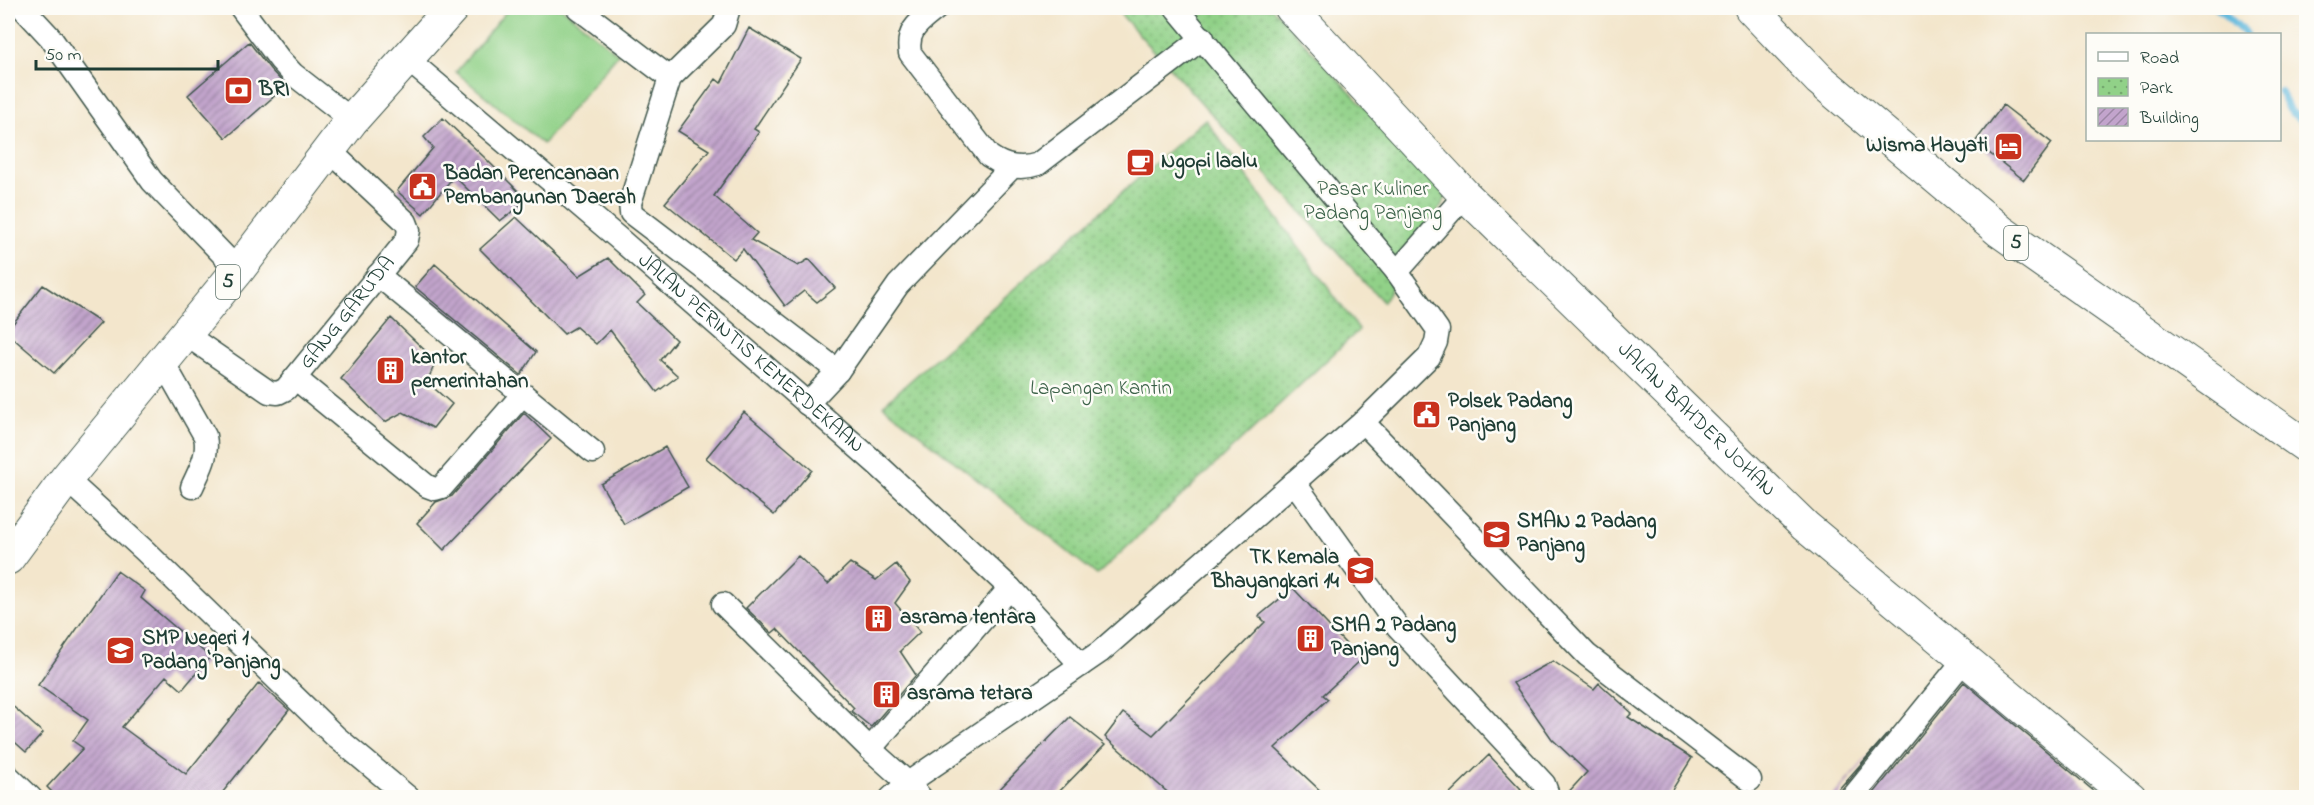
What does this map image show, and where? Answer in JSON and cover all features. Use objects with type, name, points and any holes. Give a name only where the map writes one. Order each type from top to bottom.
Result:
[{"type":"highway","name":"5","points":[[8,558],[66,479],[238,270],[352,120],[452,8]]},
{"type":"highway","name":"5","points":[[1751,8],[1819,79],[2000,231],[2307,446]]},
{"type":"main road","name":"JALAN BAHDER JOHAN","points":[[1291,8],[1465,195],[1805,526],[2131,798]]},
{"type":"street","points":[[23,8],[50,37],[152,181],[238,270]]},
{"type":"street","points":[[241,8],[292,74],[352,120]]},
{"type":"street","points":[[578,8],[670,78]]},
{"type":"street","points":[[729,8],[724,25],[670,78],[630,203],[632,213],[838,371]]},
{"type":"street","points":[[937,8],[912,30],[908,42],[910,53],[989,156],[997,162],[1012,167],[1026,168],[1038,164],[1203,39]]},
{"type":"street","points":[[891,798],[914,790],[1100,652],[1363,422],[1429,357],[1436,342],[1438,330],[1397,272],[1176,8]]},
{"type":"street","name":"JALAN PERINTIS KEMERDEKAAN","points":[[406,58],[618,238],[878,465],[1010,588],[1081,665]]},
{"type":"street","name":"GANG GARUDA","points":[[185,334],[269,392],[278,393],[286,389],[407,240],[409,230],[406,222],[329,150]]},
{"type":"street","points":[[807,404],[838,371],[898,285],[1012,167]]},
{"type":"street","points":[[1397,272],[1465,195]]},
{"type":"street","points":[[378,275],[593,452]]},
{"type":"street","points":[[163,362],[205,436],[207,448],[204,461],[192,487]]},
{"type":"street","points":[[295,378],[427,486],[435,489],[442,487],[524,394]]},
{"type":"street","points":[[1363,422],[1587,655],[1750,780]]},
{"type":"street","points":[[66,479],[145,551],[335,736],[409,798]]},
{"type":"street","points":[[1294,482],[1398,627],[1544,784],[1549,798]]},
{"type":"street","points":[[870,748],[1010,588]]},
{"type":"street","points":[[723,604],[914,790]]},
{"type":"street","points":[[1852,798],[1965,659]]},
{"type":"street","points":[[8,776],[31,798]]},
{"type":"green space","points":[[509,8],[562,8],[618,54],[543,144],[456,72]]},
{"type":"green space","name":"Pasar Kuliner Padang Panjang","points":[[1115,8],[1272,8],[1447,196],[1383,302]]},
{"type":"green space","name":"Lapangan Kantin","points":[[1205,119],[1359,330],[1097,575],[883,405]]},
{"type":"building","points":[[749,28],[801,59],[754,129],[759,132],[714,196],[757,233],[751,240],[798,266],[809,259],[835,288],[817,302],[804,291],[785,306],[743,249],[734,259],[665,203],[709,150],[678,131],[716,79],[721,83]]},
{"type":"building","name":"BRI","points":[[249,42],[286,86],[226,138],[188,95]]},
{"type":"building","points":[[2003,105],[2052,143],[2024,180],[1975,142]]},
{"type":"building","points":[[443,118],[527,200],[500,221],[454,176],[423,214],[397,191],[433,148],[424,137]]},
{"type":"building","points":[[516,217],[579,276],[608,258],[645,295],[637,303],[676,340],[660,360],[678,376],[657,392],[610,330],[596,344],[576,327],[564,334],[480,249]]},
{"type":"building","points":[[435,264],[536,352],[521,375],[415,287]]},
{"type":"building","points":[[43,285],[101,323],[54,373],[8,334],[8,330]]},
{"type":"building","name":"kantor pemerintahan","points":[[391,318],[436,361],[427,382],[452,404],[433,428],[403,412],[385,422],[341,379]]},
{"type":"building","points":[[744,412],[812,470],[774,515],[706,458]]},
{"type":"building","points":[[524,413],[551,439],[444,550],[417,523],[436,502],[452,496]]},
{"type":"building","points":[[665,447],[688,487],[624,524],[601,484]]},
{"type":"building","points":[[798,556],[828,584],[850,563],[876,580],[896,564],[910,582],[895,603],[920,632],[900,651],[916,675],[871,727],[851,711],[854,708],[777,629],[772,633],[746,608]]},
{"type":"building","points":[[117,571],[145,591],[141,598],[210,657],[182,690],[166,676],[122,727],[186,774],[259,683],[289,710],[218,798],[58,798],[47,787],[83,748],[73,741],[88,720],[38,685]]},
{"type":"building","points":[[1293,588],[1361,660],[1323,695],[1328,699],[1275,748],[1328,798],[1174,798],[1105,737],[1123,713],[1153,735],[1265,622],[1259,616]]},
{"type":"building","points":[[1553,661],[1594,689],[1599,683],[1632,713],[1628,717],[1692,758],[1667,798],[1563,798],[1587,772],[1552,739],[1513,683]]},
{"type":"building","points":[[1964,682],[2102,798],[1870,798]]},
{"type":"building","points":[[8,702],[43,733],[26,752],[8,736]]},
{"type":"building","points":[[1070,717],[1105,745],[1053,798],[991,798]]},
{"type":"building","points":[[1888,733],[1842,789],[1839,798],[1831,798]]},
{"type":"building","points":[[1489,755],[1521,789],[1512,798],[1445,798]]},
{"type":"waterway","points":[[2218,8],[2245,33]]},
{"type":"waterway","points":[[2281,94],[2289,110],[2306,124]]},
{"type":"place","name":"BRI","points":[[238,90]]},
{"type":"place","name":"Wisma Hayati","points":[[2009,146]]},
{"type":"place","name":"Ngopi laalu","points":[[1140,162]]},
{"type":"place","name":"Badan Perencanaan Pembangunan Daerah","points":[[423,186]]},
{"type":"place","name":"kantor pemerintahan","points":[[390,370]]},
{"type":"place","name":"Polsek Padang Panjang","points":[[1427,414]]},
{"type":"place","name":"SMAN 2 Padang Panjang","points":[[1496,534]]},
{"type":"place","name":"TK Kemala Bhayangkari 14","points":[[1360,570]]},
{"type":"place","name":"asrama tentara","points":[[879,618]]},
{"type":"place","name":"SMA 2 Padang Panjang","points":[[1310,638]]},
{"type":"place","name":"SMP Negeri 1 Padang Panjang","points":[[121,651]]},
{"type":"place","name":"asrama tetara","points":[[886,694]]}]
